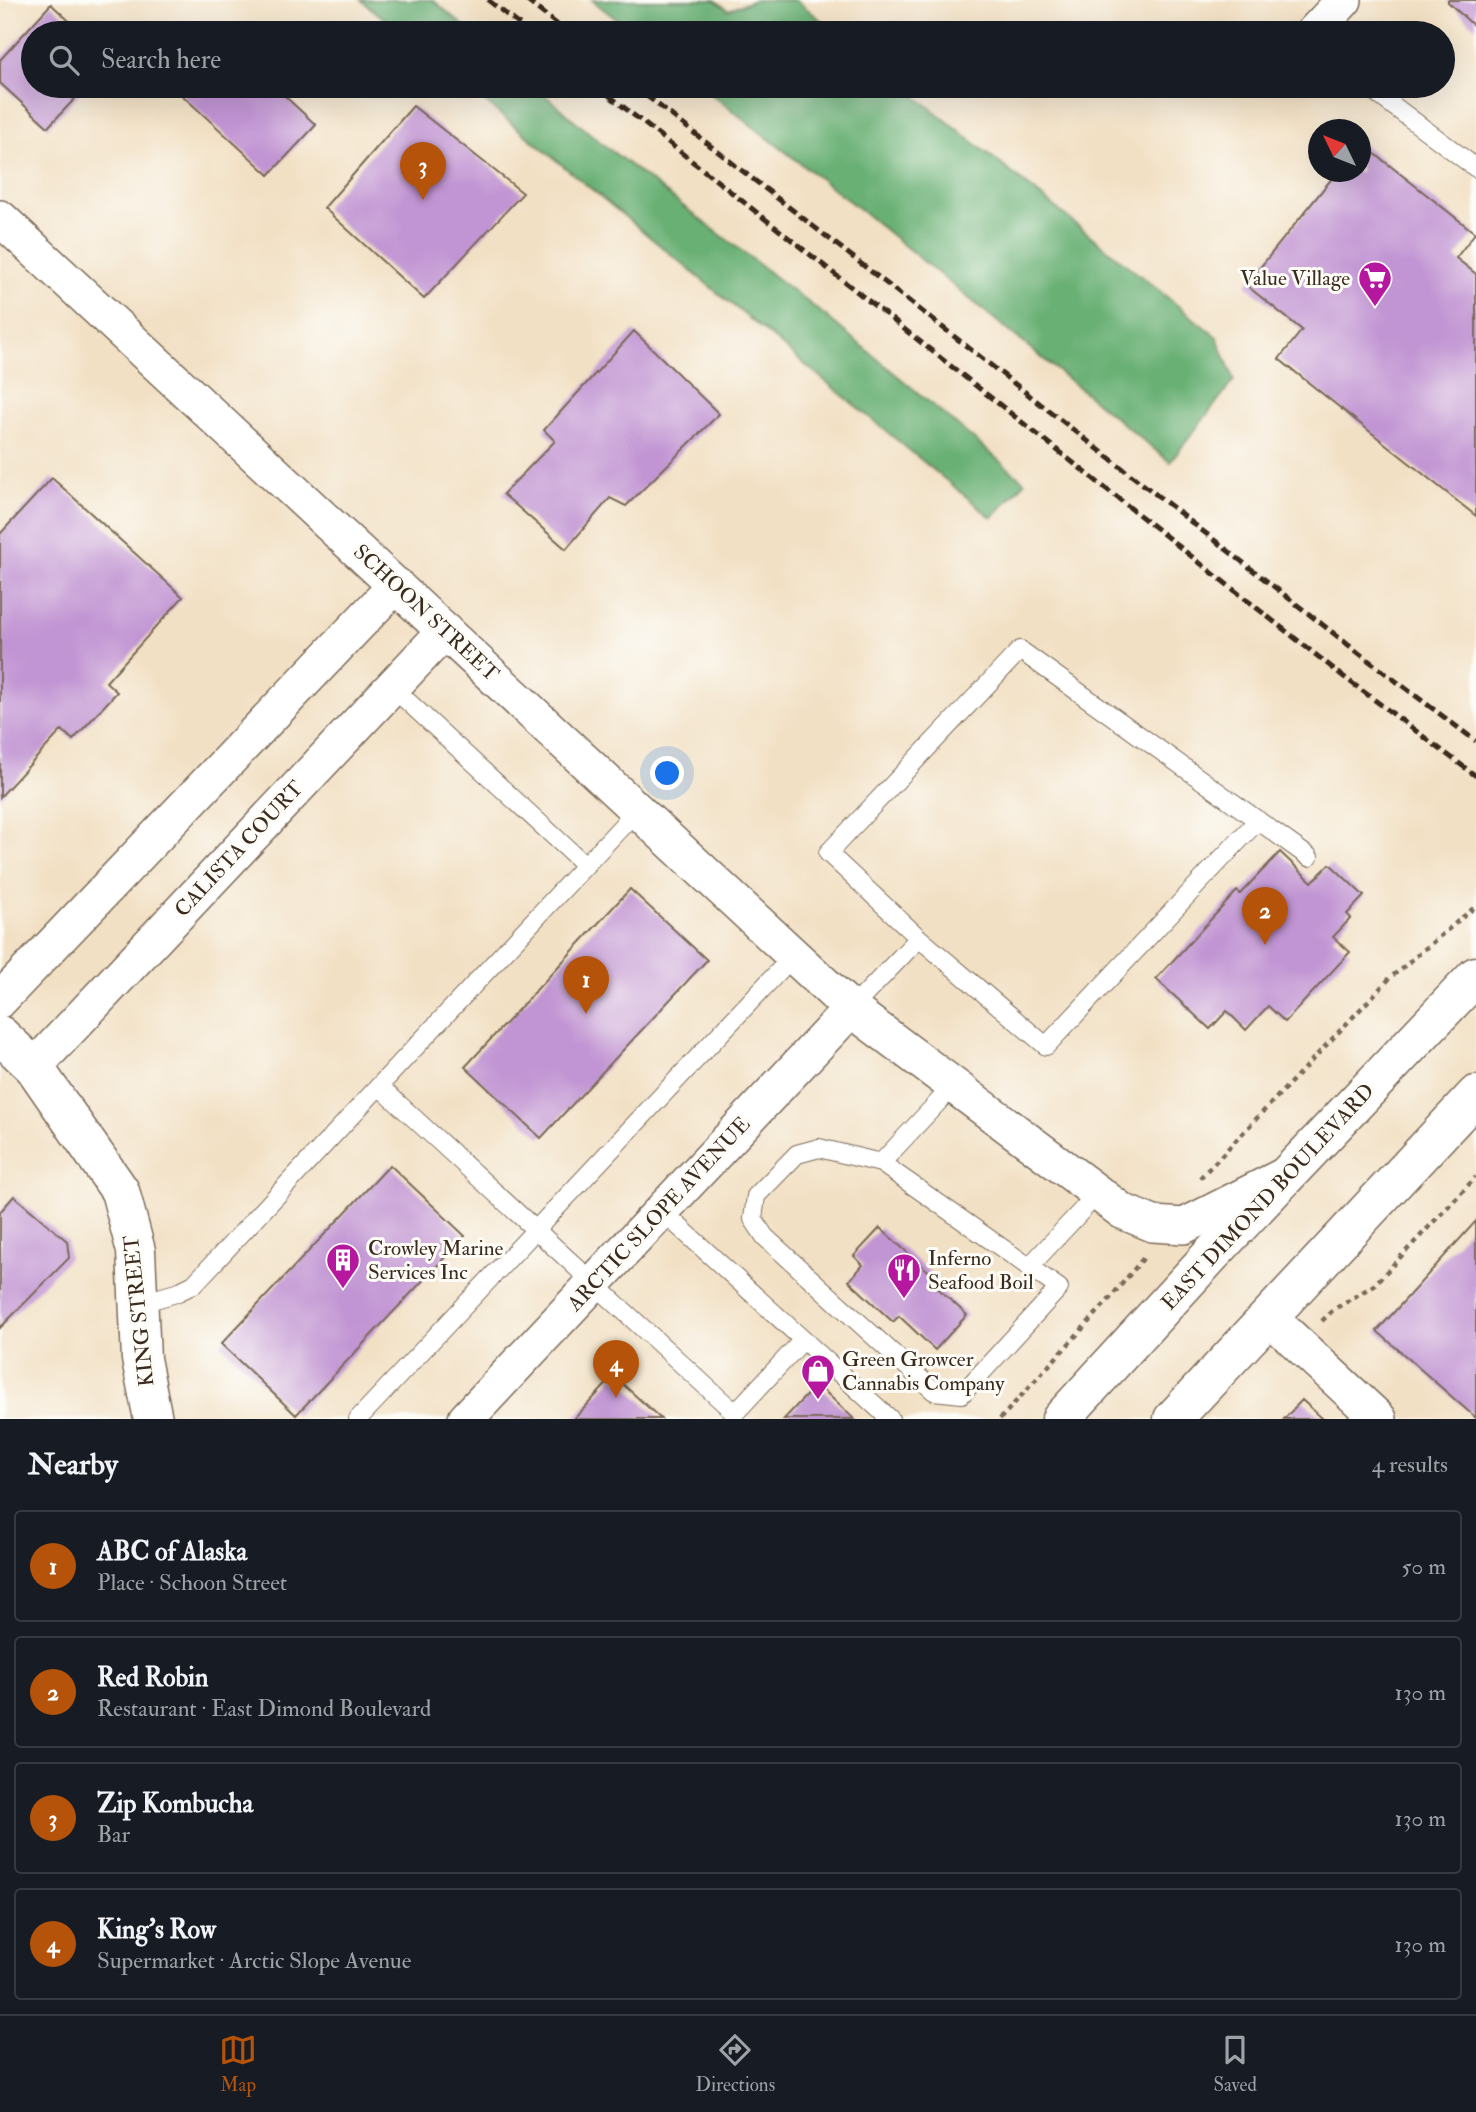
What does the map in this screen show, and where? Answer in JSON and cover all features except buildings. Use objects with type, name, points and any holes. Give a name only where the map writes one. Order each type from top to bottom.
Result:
[{"type":"main road","name":"EAST DIMOND BOULEVARD","points":[[1062,1419],[1210,1256],[1476,976]]},
{"type":"main road","name":"KING STREET","points":[[0,1035],[34,1068],[120,1191],[136,1251],[141,1359],[153,1419]]},
{"type":"main road","points":[[1173,1419],[1476,1096]]},
{"type":"street","points":[[1324,21],[1344,0]]},
{"type":"street","name":"SCHOON STREET","points":[[0,218],[851,1009],[1122,1211],[1153,1224],[1166,1224]]},
{"type":"street","points":[[0,1000],[396,585]]},
{"type":"street","name":"CALISTA COURT","points":[[34,1068],[445,631]]},
{"type":"street","name":"ARCTIC SLOPE AVENUE","points":[[466,1419],[851,1009]]},
{"type":"street","points":[[1166,1224],[1184,1226],[1294,1170]]},
{"type":"street","points":[[1268,1316],[1378,1419]]},
{"type":"lane","points":[[1383,98],[1476,168]]},
{"type":"lane","points":[[1258,820],[1046,1046],[919,938],[828,853],[1020,650],[1258,820],[1309,857]]},
{"type":"lane","points":[[392,687],[585,865]]},
{"type":"lane","points":[[138,1304],[176,1293],[194,1284],[637,810]]},
{"type":"lane","points":[[851,1009],[919,938]]},
{"type":"lane","points":[[358,1419],[794,956]]},
{"type":"lane","points":[[379,1086],[735,1413],[803,1340]]},
{"type":"lane","points":[[881,1163],[954,1086]]},
{"type":"lane","points":[[819,1149],[881,1163],[1059,1288],[962,1394],[934,1391],[765,1237],[753,1219],[756,1196],[797,1154],[819,1149]]},
{"type":"lane","points":[[1029,1267],[1098,1193]]},
{"type":"lane","points":[[662,1210],[890,1419]]},
{"type":"path","points":[[1199,1178],[1390,978],[1476,906]]},
{"type":"path","points":[[1297,1344],[1333,1310],[1374,1286],[1476,1177]]},
{"type":"path","points":[[1000,1419],[1106,1303],[1158,1241],[1166,1224]]},
{"type":"green space","points":[[361,0],[433,0],[458,21],[387,21]]},
{"type":"green space","points":[[592,0],[715,0],[728,10],[754,0],[796,0],[822,21],[619,21]]},
{"type":"green space","points":[[481,98],[548,98],[600,142],[827,317],[1025,482],[992,518]]},
{"type":"green space","points":[[716,98],[918,98],[1217,337],[1234,380],[1170,462],[863,212]]},
{"type":"railway","points":[[488,0],[515,21]]},
{"type":"railway","points":[[526,0],[553,21]]},
{"type":"railway","points":[[612,98],[1344,677],[1476,776]]},
{"type":"railway","points":[[649,98],[1360,654],[1476,741]]},
{"type":"place","name":"Zip Kombucha","points":[[423,200]]},
{"type":"place","name":"Value Village","points":[[1375,308]]},
{"type":"place","name":"Red Robin","points":[[1265,945]]},
{"type":"place","name":"ABC of Alaska","points":[[586,1014]]},
{"type":"place","name":"Crowley Marine Services Inc","points":[[343,1290]]},
{"type":"place","name":"Inferno Seafood Boil","points":[[904,1300]]},
{"type":"place","name":"King's Row","points":[[616,1398]]},
{"type":"place","name":"Green Growcer Cannabis Company","points":[[818,1401]]}]
